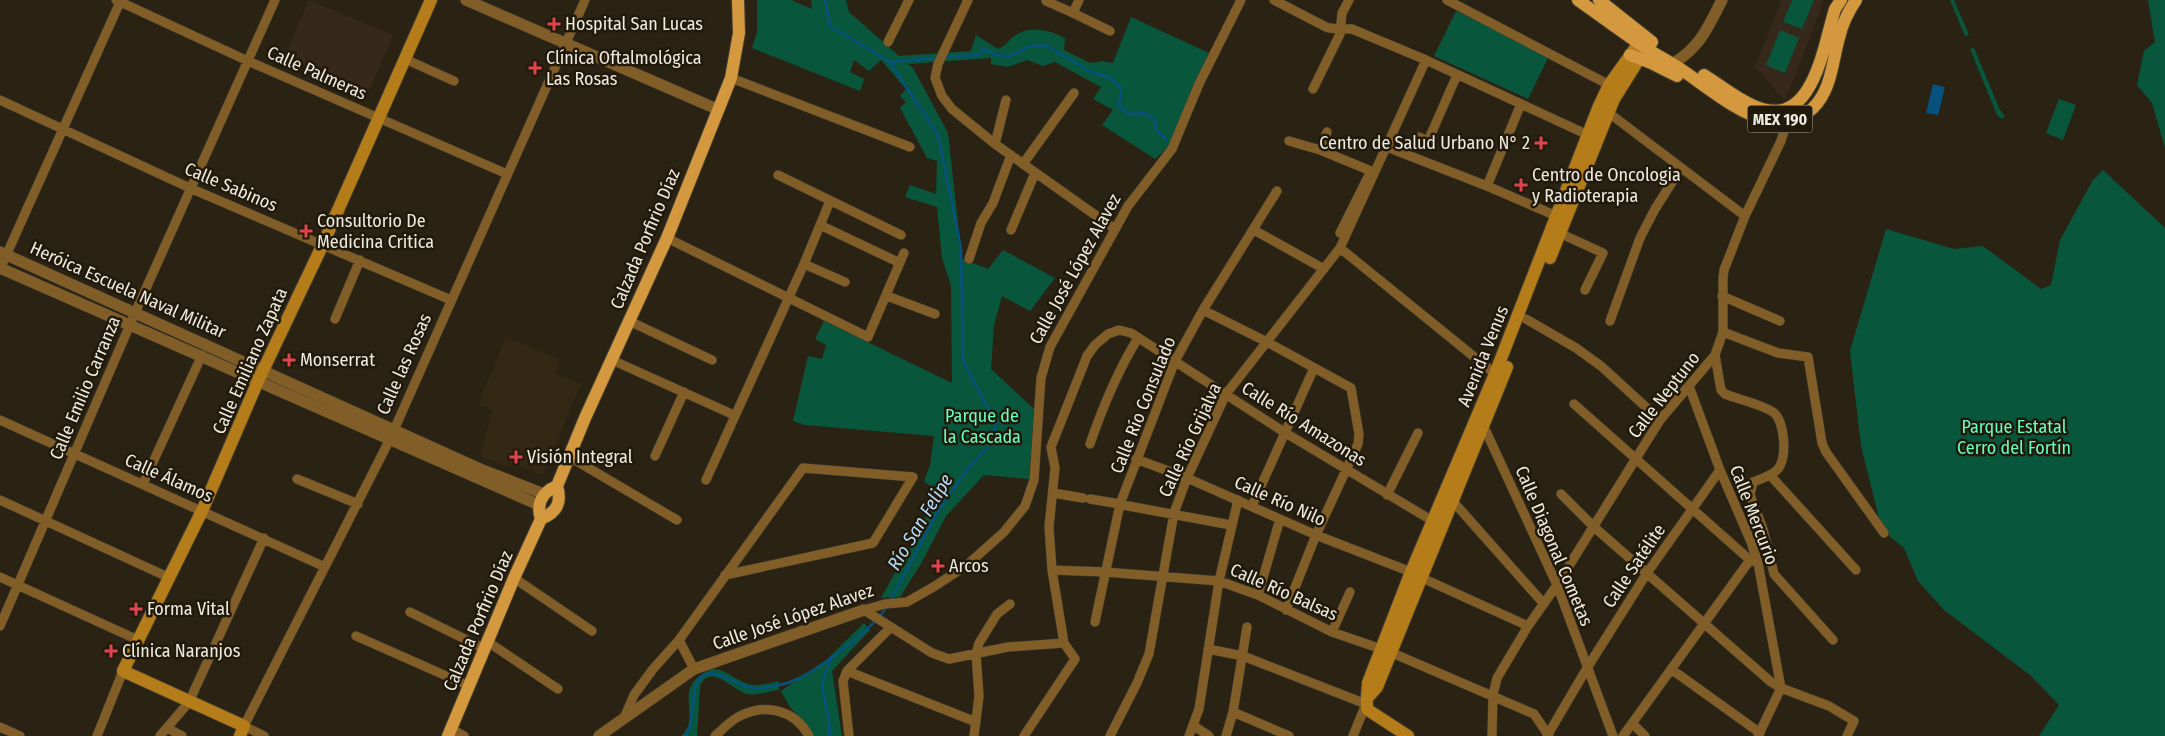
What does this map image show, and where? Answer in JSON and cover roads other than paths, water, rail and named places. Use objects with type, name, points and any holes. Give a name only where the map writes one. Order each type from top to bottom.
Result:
[{"type":"main road","name":"Calle Emiliano Zapata","points":[[124,671],[202,511],[261,375],[323,244],[431,0]]},
{"type":"main road","name":"Calzada Porfirio Díaz","points":[[450,733],[514,578],[541,519],[553,513],[558,506],[560,497],[557,486],[568,456],[667,238],[719,110],[731,78],[738,33],[738,0]]},
{"type":"main road","name":"MEX 190","points":[[1578,0],[1641,47],[1676,61],[1754,106],[1771,110],[1786,109],[1803,98],[1812,83],[1835,10],[1841,0]]},
{"type":"main road","name":"MEX 190","points":[[1599,0],[1641,47]]},
{"type":"main road","name":"MEX 190","points":[[1676,61],[1749,114],[1766,119],[1791,120],[1813,108],[1822,96],[1830,80],[1838,38],[1847,14],[1856,0]]},
{"type":"main road","name":"Avenida Venus","points":[[1367,700],[1377,687],[1385,650],[1499,377],[1604,109],[1614,88],[1641,47]]},
{"type":"main road","points":[[1641,47],[1671,72],[1741,118],[1758,124],[1791,120],[1803,98]]},
{"type":"main road","name":"Avenida Venus","points":[[1561,218],[1588,135],[1604,109]]},
{"type":"main road","name":"Avenida Venus","points":[[1449,497],[1484,427],[1499,377],[1526,319],[1556,231]]},
{"type":"main road","points":[[541,519],[542,500],[557,486]]},
{"type":"main road","points":[[124,671],[189,702],[242,731]]},
{"type":"main road","points":[[1367,700],[1369,712],[1408,736]]},
{"type":"street","name":"Calle Emilio Carranza","points":[[0,626],[130,324],[275,0]]},
{"type":"street","points":[[466,0],[485,4],[565,44],[719,110]]},
{"type":"street","name":"Calle las Rosas","points":[[242,731],[392,435],[585,0]]},
{"type":"street","points":[[888,42],[909,0]]},
{"type":"street","points":[[968,0],[938,64],[935,78],[942,96],[952,109],[995,144],[1115,229]]},
{"type":"street","points":[[1073,13],[1079,0]]},
{"type":"street","name":"Calle José López Alavez","points":[[599,736],[694,669],[873,615],[885,604],[907,602],[967,565],[1004,532],[1024,506],[1033,488],[1040,378],[1046,357],[1128,206],[1172,149],[1199,84],[1240,0]]},
{"type":"street","points":[[1274,0],[1326,27],[1334,30],[1342,28],[1352,29],[1426,60],[1588,135]]},
{"type":"street","points":[[1313,89],[1342,28],[1340,19],[1348,0]]},
{"type":"street","points":[[1676,61],[1695,47],[1705,34],[1722,0]]},
{"type":"street","name":"Calle Palmeras","points":[[119,1],[248,61],[507,174]]},
{"type":"street","points":[[0,268],[3,253],[64,129],[119,1]]},
{"type":"street","points":[[1046,1],[1110,31]]},
{"type":"street","points":[[1452,1],[1614,88]]},
{"type":"street","points":[[405,59],[454,81]]},
{"type":"street","points":[[1340,232],[1390,132],[1396,129],[1426,60]]},
{"type":"street","points":[[1419,137],[1428,141],[1457,75]]},
{"type":"street","points":[[731,78],[910,147]]},
{"type":"street","points":[[1023,164],[1074,93]]},
{"type":"street","name":"Calle Sabinos","points":[[0,100],[192,189],[451,300]]},
{"type":"street","points":[[995,144],[1006,100]]},
{"type":"street","points":[[1487,186],[1521,104]]},
{"type":"street","points":[[1604,109],[1745,216]]},
{"type":"street","name":"Calle Neptuno","points":[[1492,736],[1493,695],[1497,678],[1528,626],[1557,585],[1660,420],[1715,355],[1723,332],[1722,296],[1724,270],[1745,216],[1791,120]]},
{"type":"street","name":"Calle Río Grijalva","points":[[1110,736],[1139,679],[1149,654],[1174,514],[1187,478],[1226,394],[1340,248],[1396,129]]},
{"type":"street","points":[[1320,150],[1327,132]]},
{"type":"street","points":[[1289,141],[1320,150],[1371,171]]},
{"type":"street","points":[[1388,147],[1487,186],[1561,218]]},
{"type":"street","points":[[969,259],[981,223],[993,202],[1011,155]]},
{"type":"street","points":[[1610,321],[1640,238],[1655,209],[1681,168]]},
{"type":"street","points":[[1011,230],[1035,173]]},
{"type":"street","points":[[778,175],[901,235]]},
{"type":"street","name":"Calle Río Consulado","points":[[1095,622],[1105,572],[1136,459],[1175,361],[1203,310],[1277,191]]},
{"type":"street","points":[[706,480],[804,264],[830,200]]},
{"type":"street","points":[[820,225],[900,264]]},
{"type":"street","points":[[1254,230],[1324,269]]},
{"type":"street","points":[[1556,231],[1603,253],[1584,290]]},
{"type":"street","points":[[667,238],[868,337],[904,253]]},
{"type":"street","points":[[1340,248],[1499,377]]},
{"type":"street","name":"Heróica Escuela Naval Militar","points":[[3,253],[135,313],[261,375],[392,435],[542,500]]},
{"type":"street","points":[[335,319],[360,260]]},
{"type":"street","points":[[804,264],[845,282]]},
{"type":"street","name":"Heróica Escuela Naval Militar","points":[[0,268],[202,355],[261,375]]},
{"type":"street","points":[[887,296],[935,314]]},
{"type":"street","points":[[1722,296],[1780,321]]},
{"type":"street","points":[[1203,310],[1267,342],[1351,388],[1358,444],[1316,535],[1286,610]]},
{"type":"street","points":[[1526,319],[1576,348],[1601,366],[1660,420]]},
{"type":"street","points":[[629,321],[712,360]]},
{"type":"street","name":"Calle Río Amazonas","points":[[1051,447],[1087,356],[1095,345],[1108,334],[1124,331],[1175,361],[1284,432],[1437,524]]},
{"type":"street","points":[[1723,332],[1778,353],[1808,357],[1822,443],[1826,452],[1884,533]]},
{"type":"street","points":[[1090,444],[1106,398],[1120,367],[1138,338]]},
{"type":"street","points":[[143,484],[202,355]]},
{"type":"street","points":[[1715,355],[1721,390],[1725,394],[1772,412],[1779,418],[1783,428],[1783,462],[1770,475],[1753,482],[1750,495],[1763,529],[1774,574],[1833,640]]},
{"type":"street","points":[[612,360],[734,416]]},
{"type":"street","points":[[1252,506],[1314,368]]},
{"type":"street","name":"Calle Mercurio","points":[[1689,386],[1720,470],[1751,542],[1781,688]]},
{"type":"street","points":[[655,456],[684,392]]},
{"type":"street","points":[[1574,404],[1754,562],[1705,623],[1623,736]]},
{"type":"street","name":"Calle Álamos","points":[[0,420],[325,567]]},
{"type":"street","name":"Calle Diagonal Cometas","points":[[1484,427],[1557,585],[1586,668],[1613,736]]},
{"type":"street","points":[[1387,495],[1418,433]]},
{"type":"street","points":[[1024,736],[1075,659],[1064,643],[1052,570],[1049,527],[1055,468],[1051,447],[1036,447]]},
{"type":"street","points":[[568,456],[677,520]]},
{"type":"street","name":"Calle Río Nilo","points":[[1136,459],[1187,478],[1316,535],[1416,575],[1528,626]]},
{"type":"street","points":[[625,716],[634,695],[653,669],[679,640],[725,575],[803,468],[913,477],[873,543],[725,575]]},
{"type":"street","name":"Calle Satélite","points":[[1548,735],[1586,668],[1647,573],[1720,470]]},
{"type":"street","points":[[1770,475],[1856,570]]},
{"type":"street","points":[[298,479],[358,504]]},
{"type":"street","points":[[1053,493],[1232,525]]},
{"type":"street","points":[[1561,494],[1594,527],[1771,682],[1781,688],[1822,703],[1854,721],[1847,736]]},
{"type":"street","points":[[1449,497],[1544,604]]},
{"type":"street","points":[[0,500],[46,519],[170,578]]},
{"type":"street","points":[[1189,736],[1199,710],[1219,581],[1238,500]]},
{"type":"street","points":[[1258,595],[1280,519]]},
{"type":"street","points":[[160,736],[189,702],[264,538]]},
{"type":"street","name":"Calle Río Balsas","points":[[1052,570],[1162,575],[1219,581],[1258,595],[1332,632],[1385,650],[1534,714],[1548,735]]},
{"type":"street","points":[[0,577],[138,640]]},
{"type":"street","points":[[514,578],[592,631]]},
{"type":"street","points":[[1332,632],[1350,592]]},
{"type":"street","points":[[974,736],[979,696],[976,654],[979,644],[997,614],[1010,604]]},
{"type":"street","points":[[410,612],[487,645],[558,689]]},
{"type":"street","points":[[873,615],[932,653],[949,659],[1008,647],[1064,643]]},
{"type":"street","points":[[849,736],[843,681],[846,671],[891,627]]},
{"type":"street","points":[[1226,736],[1233,712],[1248,627]]},
{"type":"street","points":[[356,636],[469,686]]},
{"type":"street","points":[[679,640],[694,669]]},
{"type":"street","points":[[1208,649],[1242,656],[1367,700],[1353,736]]},
{"type":"street","points":[[1671,670],[1759,734],[1781,688]]},
{"type":"street","name":"Calle Emiliano Zapata","points":[[97,736],[124,671]]},
{"type":"street","points":[[846,671],[976,722]]},
{"type":"street","points":[[715,736],[739,716],[759,709],[777,710],[794,718],[809,736]]},
{"type":"street","points":[[1233,712],[1289,736]]},
{"type":"street","points":[[1633,724],[1646,736]]},
{"type":"street","points":[[1194,726],[1209,736]]},
{"type":"street","points":[[0,727],[20,736]]},
{"type":"street","points":[[167,728],[182,736]]},
{"type":"street","points":[[242,731],[264,736]]},
{"type":"street","points":[[450,733],[464,736]]},
{"type":"water","points":[[1933,84],[1945,87],[1938,115],[1926,113]]},
{"type":"waterway","name":"Río San Felipe","points":[[825,0],[830,26],[890,62],[938,135],[961,248],[963,361],[996,424],[990,445],[970,466],[939,509],[890,601]]},
{"type":"waterway","points":[[944,57],[979,55],[983,49],[1000,56],[1010,56],[1030,46],[1047,46],[1087,70],[1110,78],[1121,88],[1119,107],[1130,114],[1145,113],[1155,120],[1156,130],[1167,140]]},
{"type":"waterway","points":[[890,62],[938,58]]},
{"type":"waterway","name":"Río San Felipe","points":[[686,736],[690,726],[695,688],[700,678],[707,674],[714,674],[752,688],[769,687],[791,682],[818,667],[846,647],[871,625],[887,606]]},
{"type":"waterway","points":[[829,736],[830,728],[822,684],[831,657]]},
{"type":"place","name":"Hospital San Lucas","points":[[554,24]]},
{"type":"place","name":"Clínica Oftalmológica Las Rosas","points":[[535,68]]},
{"type":"place","name":"Centro de Salud Urbano N° 2","points":[[1541,143]]},
{"type":"place","name":"Centro de Oncologia y Radioterapia","points":[[1521,185]]},
{"type":"place","name":"Consultorio De Medicina Critica","points":[[306,231]]},
{"type":"place","name":"Monserrat","points":[[289,360]]},
{"type":"place","name":"Visión Integral","points":[[516,457]]},
{"type":"place","name":"Arcos","points":[[938,566]]},
{"type":"place","name":"Forma Vital","points":[[136,609]]},
{"type":"place","name":"Clínica Naranjos","points":[[111,651]]},
{"type":"park label","name":"Parque de la Cascada","points":[[982,426]]},
{"type":"park label","name":"Parque Estatal Cerro del Fortín","points":[[2014,437]]}]
